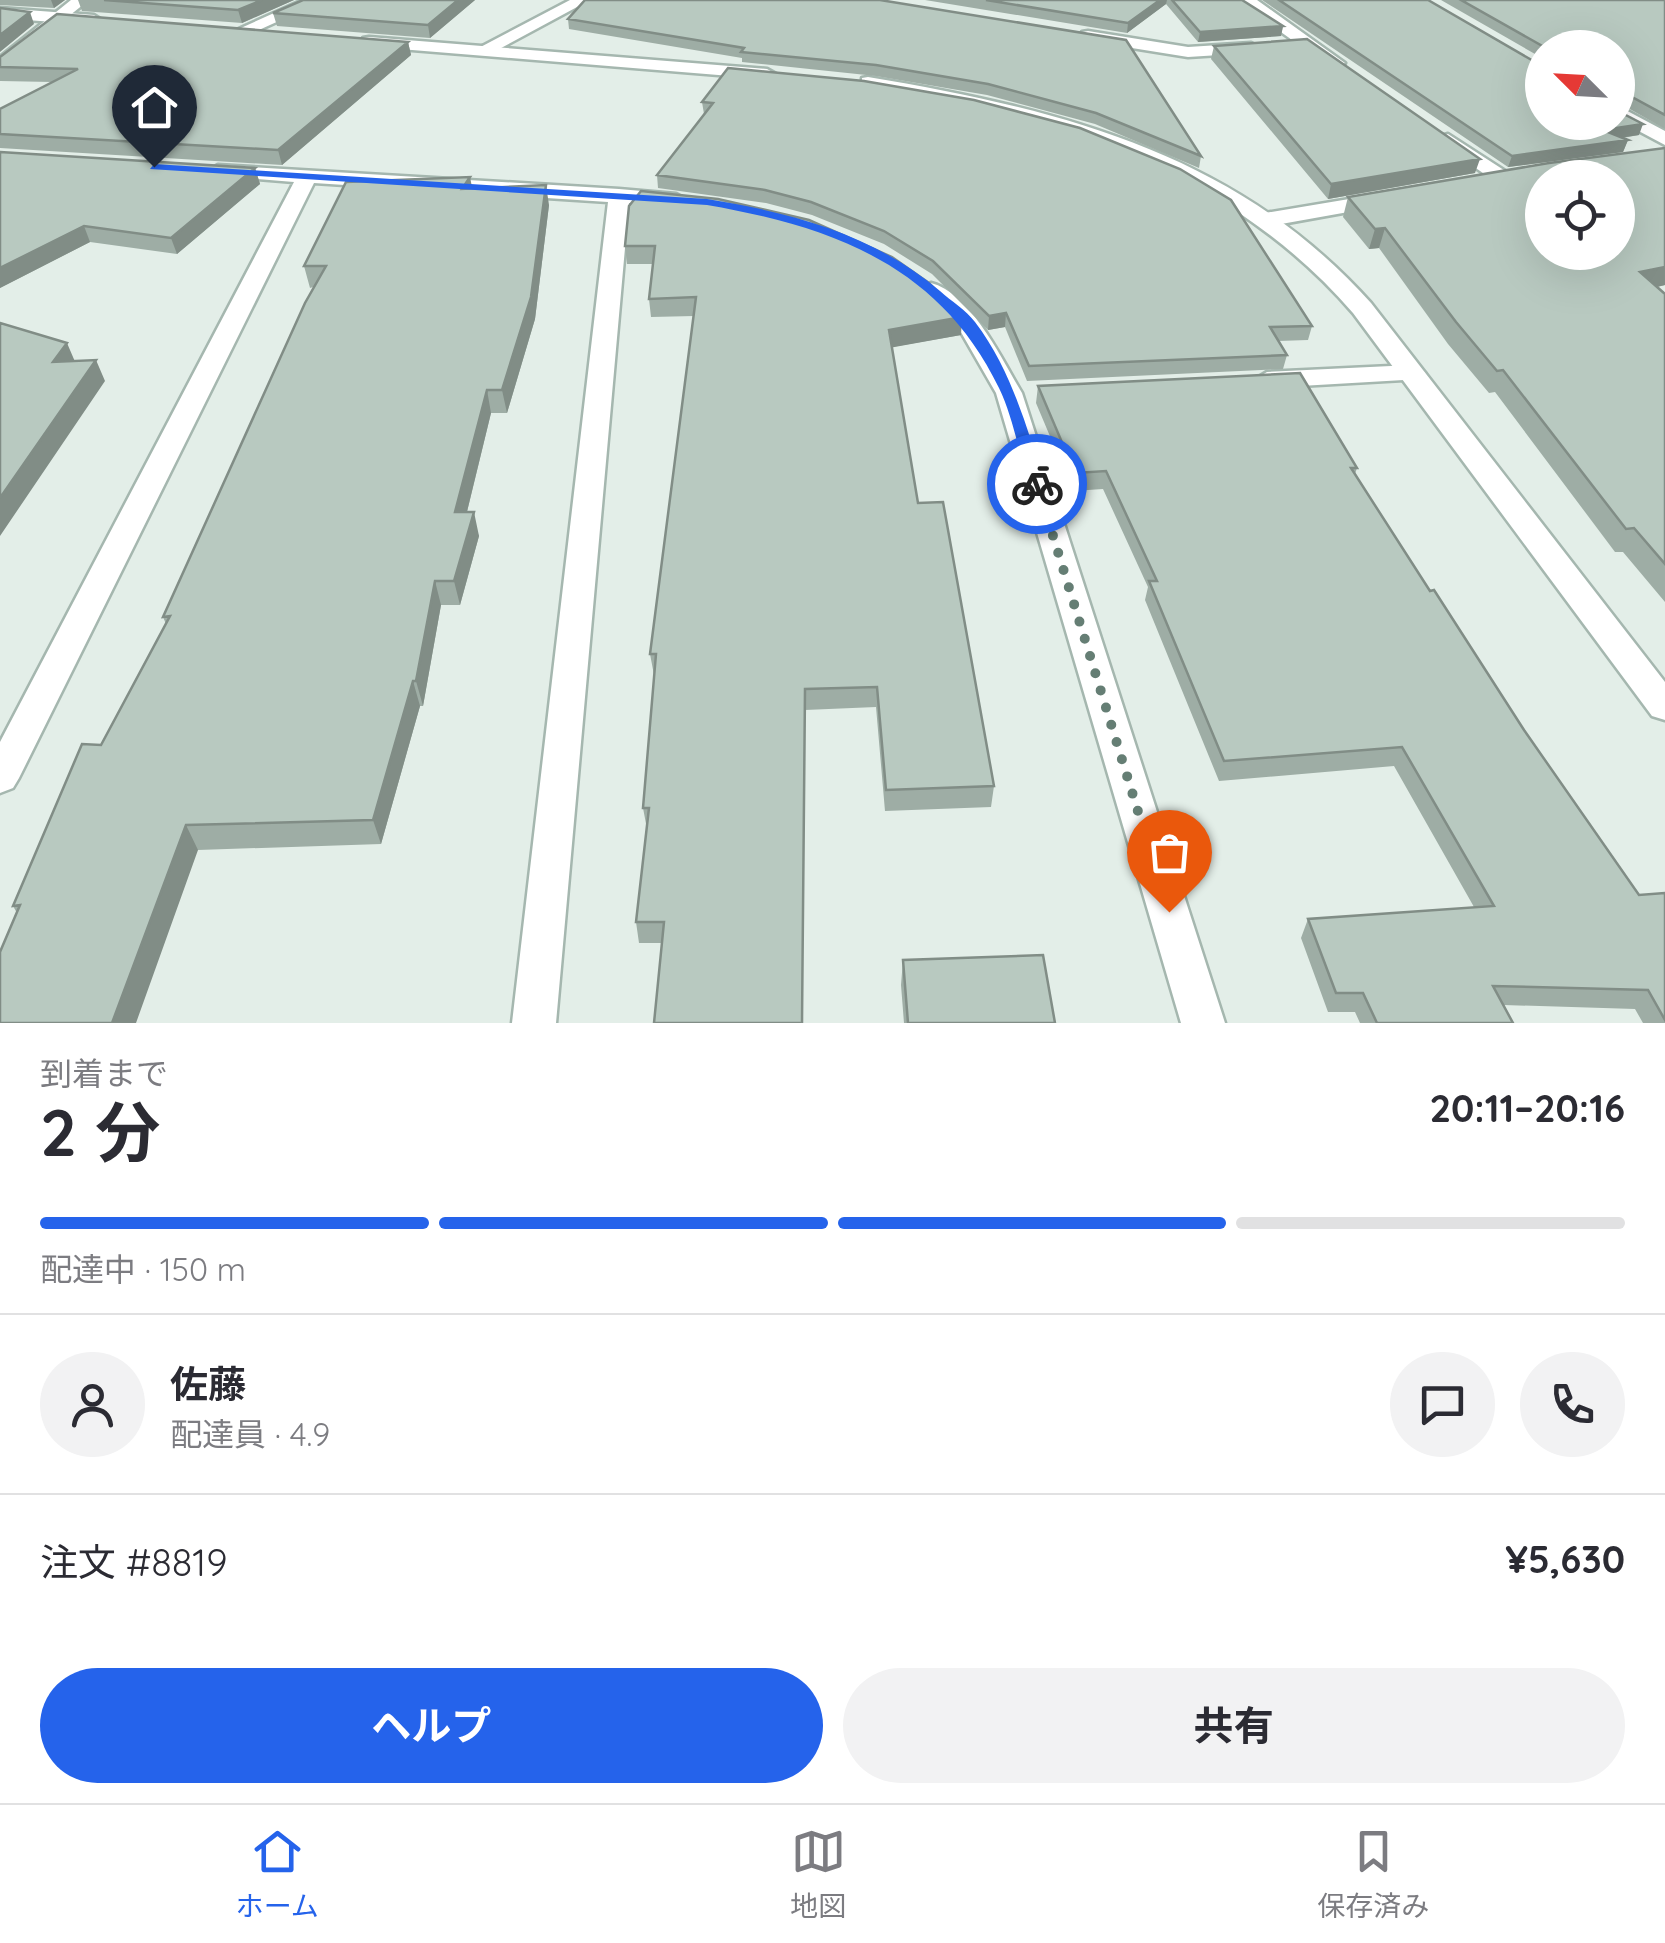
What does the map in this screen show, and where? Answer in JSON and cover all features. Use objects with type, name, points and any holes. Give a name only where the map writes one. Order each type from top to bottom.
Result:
[{"type":"street","points":[[0,66],[81,0]]},
{"type":"street","points":[[296,36],[230,31],[316,0]]},
{"type":"street","points":[[482,51],[582,0]]},
{"type":"street","points":[[1236,0],[1251,4],[1357,77]]},
{"type":"street","points":[[0,13],[121,22]]},
{"type":"street","points":[[1070,32],[1188,52],[1308,44]]},
{"type":"street","points":[[352,41],[789,76]]},
{"type":"street","points":[[846,80],[957,96],[1044,117],[1116,142],[1203,181],[1314,256],[1362,308],[1665,706]]},
{"type":"street","points":[[1635,122],[1665,139]]},
{"type":"street","points":[[1438,133],[1512,177],[1466,185]]},
{"type":"street","points":[[192,170],[707,202]]},
{"type":"street","points":[[0,778],[307,177]]},
{"type":"street","points":[[1265,220],[1409,194]]},
{"type":"street","points":[[534,1023],[619,195]]},
{"type":"street","points":[[904,267],[968,323],[1018,393],[1203,1023]]},
{"type":"street","points":[[1239,382],[1412,373]]},
{"type":"building","points":[[104,0],[262,0],[238,10]]},
{"type":"building","points":[[303,0],[458,0],[428,25],[273,13]]},
{"type":"building","points":[[585,0],[880,0],[1126,40],[1201,156],[1096,113],[988,84],[876,65],[741,52],[744,48],[568,19]]},
{"type":"building","points":[[986,0],[1160,0],[1128,23]]},
{"type":"building","points":[[1172,0],[1242,0],[1283,26],[1200,32]]},
{"type":"building","points":[[1279,0],[1428,0],[1525,56],[1525,140],[1628,140],[1512,156]]},
{"type":"building","points":[[1461,0],[1665,0],[1665,115],[1635,99],[1635,30],[1525,30],[1525,36]]},
{"type":"building","points":[[0,8],[30,12],[0,35]]},
{"type":"building","points":[[57,14],[408,42],[278,150],[0,134],[0,109],[78,69],[0,67],[0,57]]},
{"type":"building","points":[[1307,39],[1480,159],[1331,184],[1214,46]]},
{"type":"building","points":[[728,68],[864,81],[974,100],[1080,128],[1180,169],[1231,200],[1312,326],[1270,327],[1287,355],[1029,366],[1006,313],[989,316],[933,261],[884,231],[811,202],[765,190],[657,175],[713,103],[702,102]]},
{"type":"building","points":[[1665,148],[1665,267],[1640,272],[1665,294],[1665,564],[1634,528],[1626,529],[1503,370],[1497,371],[1456,322],[1385,228],[1375,229],[1348,197],[1525,167],[1525,270],[1635,270],[1635,160],[1572,160]]},
{"type":"building","points":[[0,152],[255,168],[171,238],[84,226],[0,268]]},
{"type":"building","points":[[470,177],[462,189],[546,185],[531,297],[502,390],[487,390],[455,512],[474,512],[454,581],[435,581],[416,681],[373,820],[186,825],[112,1023],[0,1023],[0,952],[20,905],[13,906],[82,744],[101,745],[170,616],[163,617],[305,303],[326,266],[304,266],[346,182]]},
{"type":"building","points":[[641,191],[718,199],[809,220],[892,257],[929,283],[962,317],[889,330],[918,503],[943,502],[994,786],[886,790],[877,687],[805,689],[802,1023],[654,1023],[664,922],[636,922],[649,808],[643,808],[656,654],[650,654],[696,297],[649,299],[655,246],[625,246],[629,206]]},
{"type":"building","points":[[0,323],[67,343],[53,362],[96,360],[0,498]]},
{"type":"building","points":[[1300,373],[1357,468],[1351,468],[1430,591],[1434,590],[1524,730],[1639,895],[1665,893],[1665,1020],[1648,990],[1493,986],[1513,1023],[1377,1023],[1363,993],[1336,993],[1308,919],[1494,906],[1402,747],[1224,761],[1149,581],[1157,581],[1106,471],[1075,473],[1038,386]]},
{"type":"building","points":[[1043,955],[1055,1023],[908,1023],[903,960]]},
{"type":"way so far","points":[[1037,484],[1169,912]]},
{"type":"route","points":[[154,167],[707,202],[771,213],[842,236],[904,267],[968,323],[1008,391],[1037,484]]}]
